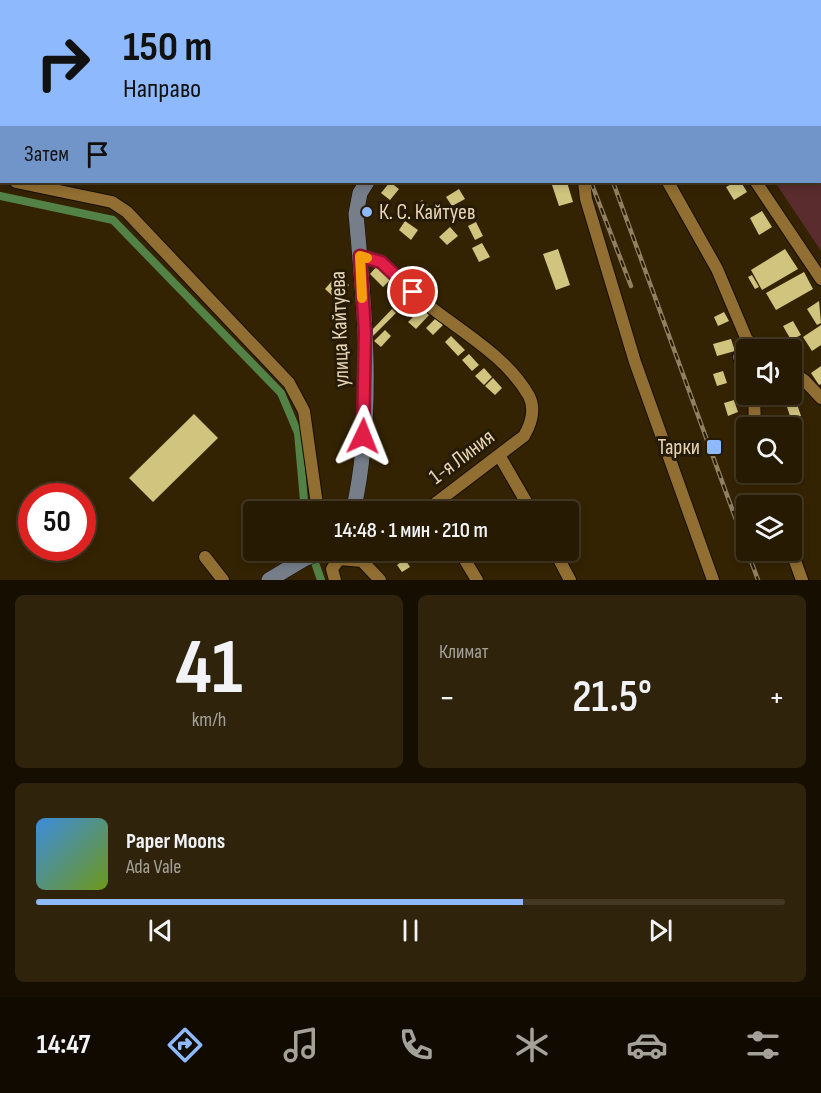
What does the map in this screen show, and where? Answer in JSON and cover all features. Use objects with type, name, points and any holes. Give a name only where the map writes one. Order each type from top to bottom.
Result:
[{"type":"main road","name":"улица Кайтуева","points":[[356,501],[362,475],[366,378],[356,214],[360,193],[366,183]]},
{"type":"main road","points":[[269,580],[317,561]]},
{"type":"street","points":[[21,183],[112,201],[126,212],[290,383],[304,411],[316,501]]},
{"type":"street","points":[[584,183],[586,199],[635,362],[713,580]]},
{"type":"street","points":[[669,183],[717,268],[747,339]]},
{"type":"street","points":[[757,183],[821,279]]},
{"type":"street","name":"1-я Линия","points":[[360,256],[381,262],[413,292],[470,336],[512,373],[529,397],[532,406],[529,427],[524,436],[441,501]]},
{"type":"street","points":[[802,379],[821,398]]},
{"type":"street","points":[[499,455],[526,501]]},
{"type":"street","points":[[205,557],[223,580]]},
{"type":"street","points":[[362,561],[380,580]]},
{"type":"street","points":[[466,561],[477,580]]},
{"type":"street","points":[[560,561],[570,580]]},
{"type":"street","points":[[795,561],[802,580]]},
{"type":"shaded area","points":[[776,183],[821,183],[821,251]]},
{"type":"building","points":[[389,183],[399,189],[390,200],[381,193]]},
{"type":"building","points":[[551,183],[567,183],[573,202],[559,206]]},
{"type":"building","points":[[733,183],[742,183],[747,192],[734,200],[726,187]]},
{"type":"building","points":[[459,189],[465,199],[452,206],[446,197]]},
{"type":"building","points":[[422,200],[431,208],[423,218],[414,210]]},
{"type":"building","points":[[762,211],[772,227],[759,235],[750,218]]},
{"type":"building","points":[[405,221],[418,230],[411,240],[399,230]]},
{"type":"building","points":[[476,222],[483,236],[475,240],[468,226]]},
{"type":"building","points":[[450,227],[458,236],[447,245],[439,237]]},
{"type":"building","points":[[482,243],[490,257],[479,262],[472,248]]},
{"type":"building","points":[[558,249],[570,285],[556,290],[543,254]]},
{"type":"building","points":[[785,249],[798,269],[762,290],[751,270]]},
{"type":"building","points":[[378,265],[392,278],[383,287],[370,274]]},
{"type":"building","points":[[804,272],[813,289],[776,310],[766,293]]},
{"type":"building","points":[[337,275],[349,285],[336,299],[325,289]]},
{"type":"building","points":[[752,275],[759,287],[755,289],[748,277]]},
{"type":"building","points":[[408,294],[417,302],[406,313],[398,306]]},
{"type":"building","points":[[819,301],[821,323],[817,325],[807,309]]},
{"type":"building","points":[[422,308],[429,315],[416,329],[408,322]]},
{"type":"building","points":[[392,309],[396,313],[373,336],[369,333]]},
{"type":"building","points":[[724,312],[729,321],[718,326],[714,317]]},
{"type":"building","points":[[436,318],[443,325],[433,335],[426,328]]},
{"type":"building","points":[[793,321],[801,335],[790,339],[783,326]]},
{"type":"building","points":[[821,325],[821,345],[812,351],[803,337]]},
{"type":"building","points":[[385,330],[391,336],[381,347],[374,341]]},
{"type":"building","points":[[451,336],[465,350],[458,356],[445,342]]},
{"type":"building","points":[[731,339],[735,351],[717,356],[713,344]]},
{"type":"building","points":[[469,354],[479,365],[472,371],[462,360]]},
{"type":"building","points":[[821,366],[821,384],[819,385],[811,373]]},
{"type":"building","points":[[484,368],[492,377],[484,385],[475,376]]},
{"type":"building","points":[[723,371],[727,383],[717,386],[713,374]]},
{"type":"building","points":[[493,378],[502,388],[495,395],[485,386]]},
{"type":"building","points":[[734,400],[738,412],[728,416],[724,403]]},
{"type":"building","points":[[797,405],[801,416],[790,417],[787,407]]},
{"type":"building","points":[[194,414],[218,438],[153,502],[129,478]]},
{"type":"building","points":[[406,561],[410,567],[402,572],[397,565]]},
{"type":"waterway","points":[[0,196],[113,220],[281,393],[298,433],[304,501]]},
{"type":"waterway","points":[[314,561],[321,580]]},
{"type":"railway","points":[[591,183],[631,286]]},
{"type":"railway","points":[[613,183],[736,520]]},
{"type":"railway","points":[[751,561],[758,580]]},
{"type":"slow traffic","points":[[362,298],[360,256],[367,258]]},
{"type":"place","name":"К. С. Кайтуев","points":[[367,212]]},
{"type":"place","name":"Тарки","points":[[714,447]]},
{"type":"route","points":[[363,436],[366,378],[360,256],[381,262],[413,292]]}]
